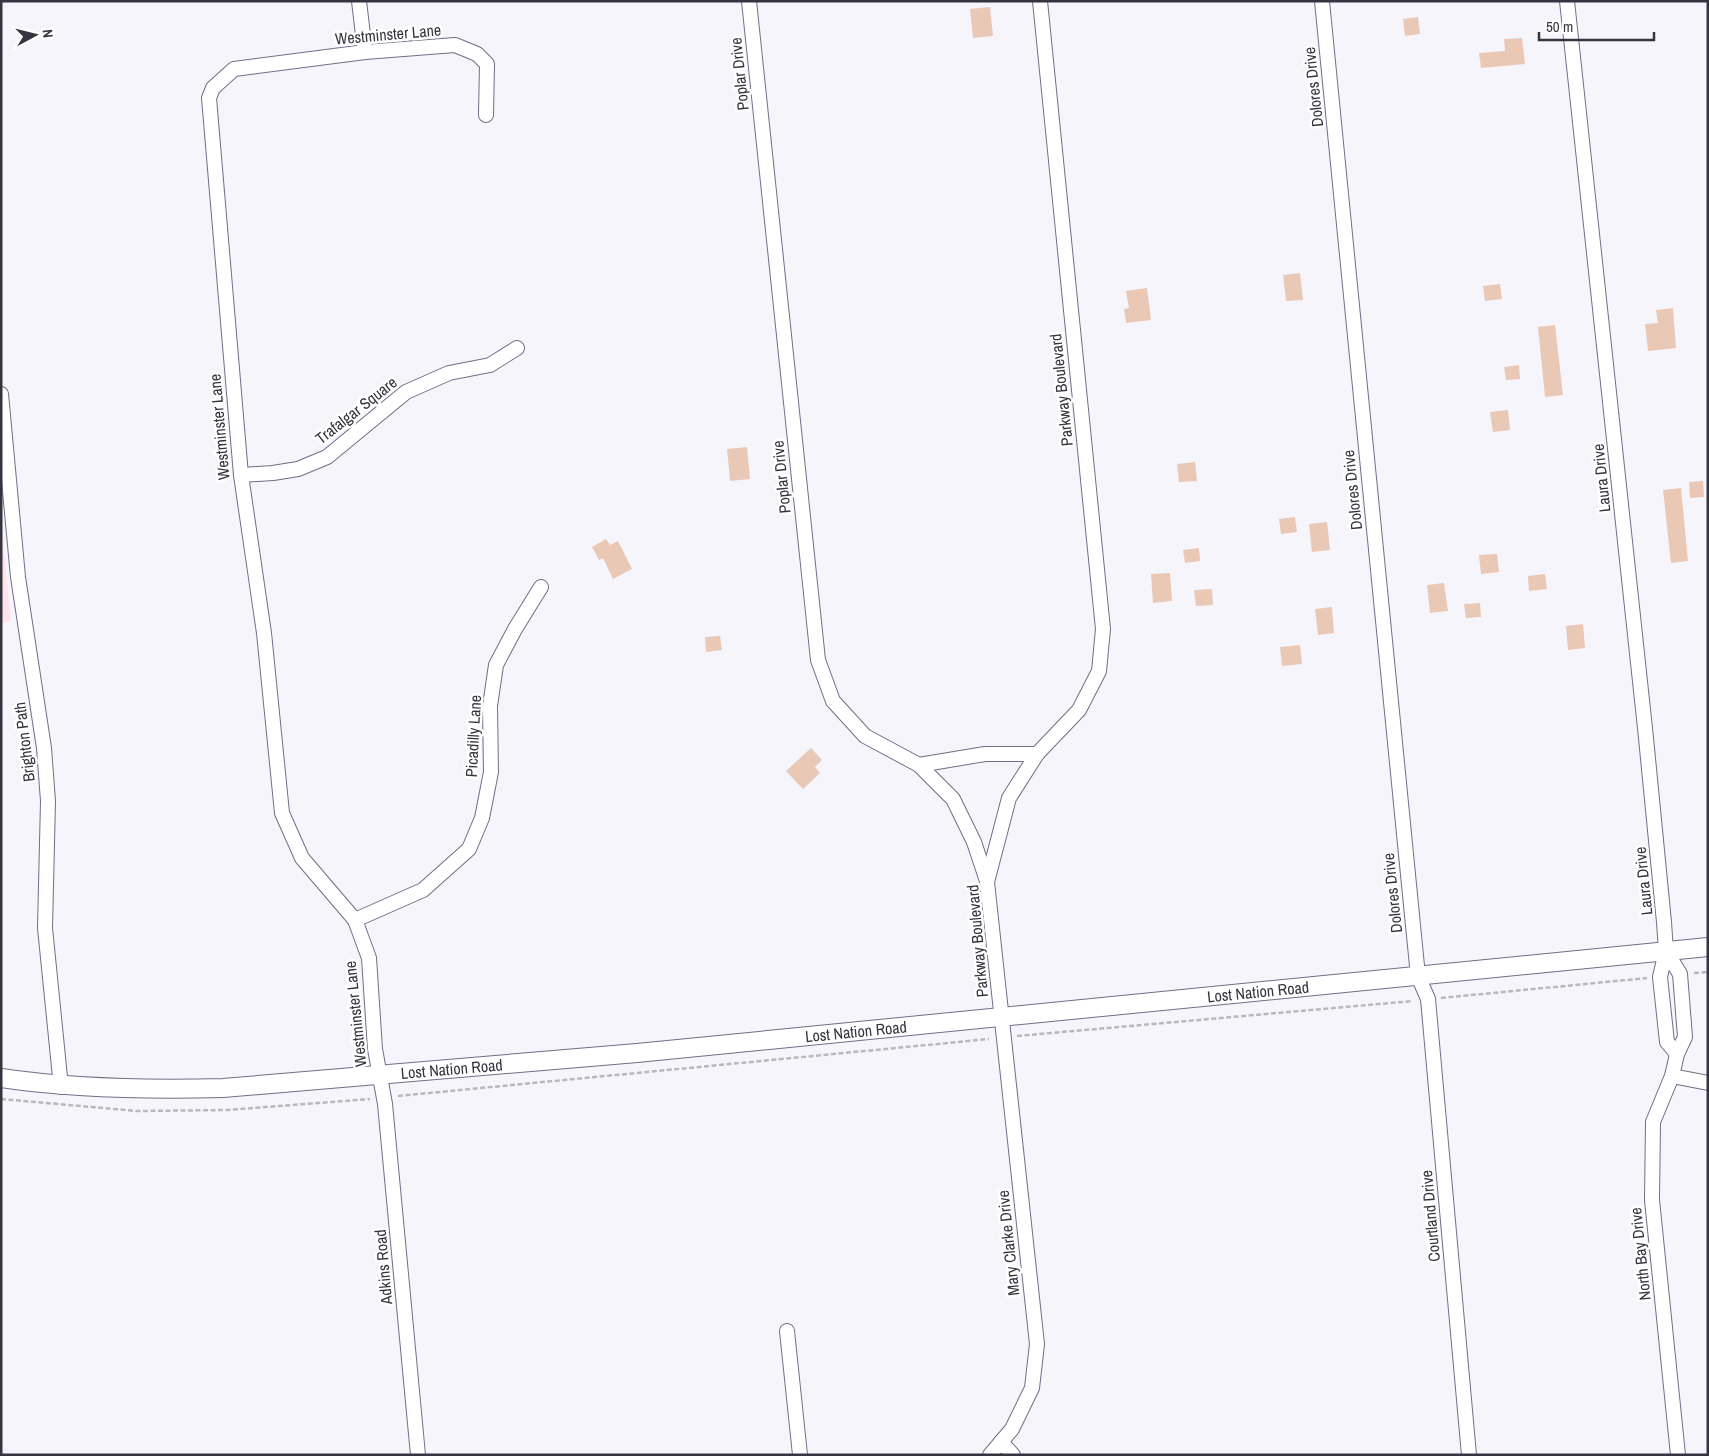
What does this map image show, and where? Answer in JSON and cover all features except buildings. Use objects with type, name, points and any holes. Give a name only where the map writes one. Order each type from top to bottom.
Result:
[{"type":"street","points":[[359,1],[365,52]]},
{"type":"street","name":"Poplar Drive","points":[[749,1],[818,660],[833,701],[865,736],[919,765],[954,799],[974,842],[987,882]]},
{"type":"street","name":"Parkway Boulevard","points":[[1001,1015],[987,882],[1009,798],[1037,754],[1079,710],[1098,671],[1103,629],[1040,1]]},
{"type":"street","name":"Dolores Drive","points":[[1322,1],[1418,976]]},
{"type":"street","name":"Laura Drive","points":[[1567,1],[1645,728],[1666,951]]},
{"type":"street","name":"Westminster Lane","points":[[380,1076],[375,1049],[368,958],[355,920],[302,858],[282,813],[264,633],[241,475],[208,114],[209,98],[213,88],[234,70],[365,52],[455,45],[477,54],[488,64],[486,115]]},
{"type":"street","name":"Trafalgar Square","points":[[241,475],[298,469],[327,457],[406,392],[450,373],[490,365],[517,348]]},
{"type":"street","name":"Brighton Path","points":[[1,394],[18,577],[44,748],[48,801],[45,928],[61,1087]]},
{"type":"street","name":"Picadilly Lane","points":[[355,920],[424,890],[469,849],[482,818],[491,772],[490,706],[496,665],[515,628],[541,586]]},
{"type":"street","points":[[919,765],[985,754],[1037,754]]},
{"type":"street","name":"Lost Nation Road","points":[[1,1078],[61,1087],[167,1090],[222,1088],[380,1076],[636,1053],[1001,1015],[1708,947]]},
{"type":"street","points":[[1666,951],[1660,977],[1667,1042],[1677,1054]]},
{"type":"street","name":"North Bay Drive","points":[[1666,951],[1680,974],[1685,1037],[1677,1054],[1672,1076],[1653,1122],[1651,1171],[1652,1200],[1678,1455]]},
{"type":"street","name":"Courtland Drive","points":[[1418,976],[1428,999],[1469,1455]]},
{"type":"street","name":"Mary Clarke Drive","points":[[990,1455],[1012,1429],[1032,1388],[1037,1344],[1001,1015]]},
{"type":"street","name":"Adkins Road","points":[[380,1076],[418,1455]]},
{"type":"street","points":[[1672,1076],[1708,1083]]},
{"type":"street","points":[[787,1331],[800,1455]]},
{"type":"street","points":[[1001,1442],[1013,1455]]},
{"type":"path","points":[[1680,974],[1708,972]]},
{"type":"path","points":[[1031,1035],[1660,977]]},
{"type":"shaded area","points":[[1,520],[11,622],[1,623]]}]
